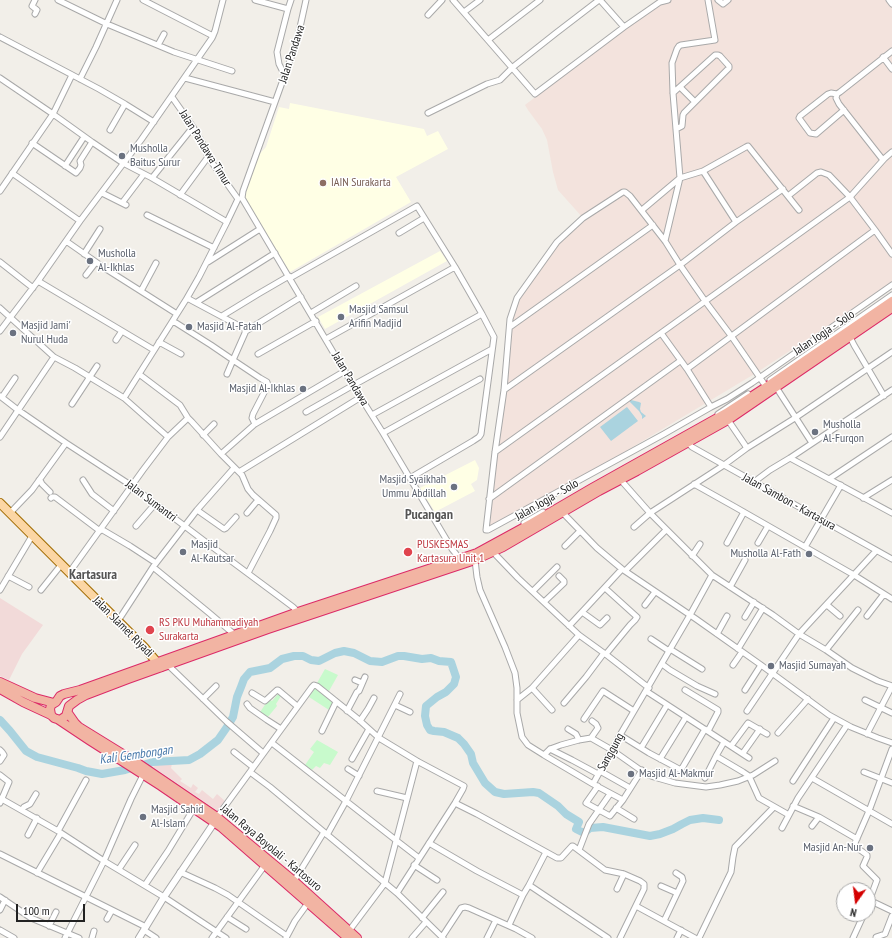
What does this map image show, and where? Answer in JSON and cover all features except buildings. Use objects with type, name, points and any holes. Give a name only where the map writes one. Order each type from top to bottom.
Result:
[{"type":"highway","name":"Jalan Jogja - Solo","points":[[685,440],[728,420],[769,387],[780,375],[892,301]]},
{"type":"highway","name":"Jalan Jogja - Solo","points":[[187,655],[235,635],[298,612],[475,560],[685,440],[850,337],[892,308]]},
{"type":"highway","name":"Jalan Jogja - Solo","points":[[187,655],[268,629],[460,559],[492,549],[563,513],[619,477]]},
{"type":"highway","points":[[51,715],[50,707],[58,697],[64,694],[187,655]]},
{"type":"highway","points":[[0,689],[59,720],[66,716],[69,706],[73,702],[163,663]]},
{"type":"highway","points":[[0,682],[35,698],[64,703],[66,704],[68,711]]},
{"type":"highway","name":"Jalan Raya Boyolali - Kartosuro","points":[[68,711],[72,720],[79,727],[216,820],[294,881],[349,934]]},
{"type":"highway","name":"Jalan Raya Boyolali - Kartosuro","points":[[59,720],[130,766],[142,770],[194,808],[216,820],[308,903],[349,934],[357,938]]},
{"type":"main road","name":"Jalan Slamet Riyadi","points":[[0,503],[144,647],[163,663]]},
{"type":"street","points":[[35,0],[32,6],[37,10],[35,14]]},
{"type":"street","points":[[58,0],[107,24],[158,45],[197,60],[232,71]]},
{"type":"street","points":[[80,79],[117,0]]},
{"type":"street","points":[[142,0],[214,36]]},
{"type":"street","points":[[0,330],[38,281],[80,221],[154,122],[214,36],[223,0]]},
{"type":"street","points":[[255,0],[288,8]]},
{"type":"street","points":[[285,76],[279,64],[277,52],[291,0]]},
{"type":"street","name":"Jalan Pandawa","points":[[306,0],[297,41],[240,198],[290,277],[345,371],[460,559]]},
{"type":"street","points":[[428,14],[442,0]]},
{"type":"street","points":[[452,0],[513,67],[535,94],[624,26],[660,2],[668,0]]},
{"type":"street","points":[[464,12],[480,0]]},
{"type":"street","points":[[488,40],[540,0]]},
{"type":"street","points":[[428,113],[487,84],[500,80],[513,67],[600,0],[624,26]]},
{"type":"street","points":[[665,241],[680,178],[672,63],[679,46],[715,40],[708,0]]},
{"type":"street","points":[[718,0],[723,4],[728,0]]},
{"type":"street","points":[[889,0],[892,4]]},
{"type":"street","points":[[158,45],[164,34]]},
{"type":"street","points":[[0,37],[80,79],[154,122]]},
{"type":"street","points":[[883,160],[836,100],[837,94],[892,51]]},
{"type":"street","points":[[673,93],[715,55],[720,56],[729,66],[729,68],[683,114],[682,126],[676,129]]},
{"type":"street","points":[[883,57],[892,69]]},
{"type":"street","points":[[0,191],[53,114],[72,75]]},
{"type":"street","points":[[0,78],[124,163],[227,222]]},
{"type":"street","points":[[184,78],[275,102]]},
{"type":"street","points":[[680,87],[695,102]]},
{"type":"street","points":[[837,94],[828,94],[799,118],[810,133],[816,134],[844,110]]},
{"type":"street","name":"Jalan Pandawa Timur","points":[[172,97],[193,127],[204,146],[208,157],[240,198]]},
{"type":"street","points":[[110,130],[125,104]]},
{"type":"street","points":[[152,178],[193,127]]},
{"type":"street","points":[[65,166],[84,137]]},
{"type":"street","points":[[32,143],[74,172],[77,172],[81,166],[80,161],[92,142]]},
{"type":"street","points":[[642,210],[680,178],[703,171],[748,146],[799,210]]},
{"type":"street","points":[[495,452],[850,196],[892,152]]},
{"type":"street","points":[[180,195],[208,157]]},
{"type":"street","points":[[703,171],[736,222]]},
{"type":"street","points":[[788,196],[817,173],[821,172],[829,174],[850,196],[892,254]]},
{"type":"street","points":[[12,173],[80,221]]},
{"type":"street","points":[[102,193],[124,204],[144,174]]},
{"type":"street","points":[[504,390],[680,265],[736,222],[783,189]]},
{"type":"street","points":[[812,443],[795,418],[760,377],[642,210],[628,194],[623,192],[583,218],[554,245],[517,298],[510,319],[504,390],[486,530],[727,399],[760,377],[892,285]]},
{"type":"street","points":[[124,398],[187,298],[240,198]]},
{"type":"street","points":[[222,316],[258,294],[417,206],[455,267],[482,314],[494,339],[480,435],[473,441],[410,478]]},
{"type":"street","points":[[147,215],[214,248]]},
{"type":"street","points":[[398,233],[424,218]]},
{"type":"street","points":[[510,327],[653,225]]},
{"type":"street","points":[[207,262],[260,228]]},
{"type":"street","points":[[84,254],[100,229]]},
{"type":"street","points":[[687,369],[874,230]]},
{"type":"street","points":[[66,241],[177,314]]},
{"type":"street","points":[[197,302],[275,253]]},
{"type":"street","points":[[0,262],[32,288]]},
{"type":"street","points":[[86,275],[96,262]]},
{"type":"street","points":[[141,291],[156,263]]},
{"type":"street","points":[[326,339],[455,267]]},
{"type":"street","points":[[38,281],[154,350]]},
{"type":"street","points":[[311,313],[356,286]]},
{"type":"street","points":[[780,375],[892,295]]},
{"type":"street","points":[[227,374],[246,331],[301,297]]},
{"type":"street","points":[[187,298],[197,302],[246,331]]},
{"type":"street","points":[[0,308],[54,357],[124,398],[168,437]]},
{"type":"street","points":[[306,412],[482,314]]},
{"type":"street","points":[[173,321],[268,384],[268,387],[253,414],[252,418],[256,424]]},
{"type":"street","points":[[258,354],[316,321]]},
{"type":"street","points":[[116,340],[122,331]]},
{"type":"street","points":[[661,333],[712,406]]},
{"type":"street","points":[[850,337],[884,396]]},
{"type":"street","points":[[159,342],[181,354]]},
{"type":"street","points":[[372,415],[492,349]]},
{"type":"street","points":[[634,527],[650,513],[724,465],[747,448],[795,418],[892,352]]},
{"type":"street","points":[[0,438],[54,357]]},
{"type":"street","points":[[489,499],[680,361]]},
{"type":"street","points":[[72,404],[97,366]]},
{"type":"street","points":[[221,454],[256,424],[345,371]]},
{"type":"street","points":[[139,374],[180,406],[203,435],[239,472],[249,490],[276,516],[248,573]]},
{"type":"street","points":[[1,397],[15,378]]},
{"type":"street","points":[[384,433],[480,379]]},
{"type":"street","points":[[749,758],[686,718],[647,690],[605,654],[579,635],[492,549],[496,540],[500,537],[614,472],[769,387]]},
{"type":"street","points":[[754,482],[892,390]]},
{"type":"street","name":"Jalan Sumantri","points":[[1,397],[66,443],[132,486],[291,605],[298,612]]},
{"type":"street","points":[[239,472],[361,397]]},
{"type":"street","points":[[69,573],[168,437],[188,418]]},
{"type":"street","points":[[728,420],[747,448]]},
{"type":"street","points":[[203,435],[214,424]]},
{"type":"street","points":[[829,479],[892,437]]},
{"type":"street","name":"Jalan Sambon - Kartasura","points":[[685,440],[724,465],[892,559]]},
{"type":"street","points":[[10,513],[32,490],[66,443]]},
{"type":"street","points":[[790,458],[892,513]]},
{"type":"street","points":[[118,621],[154,565],[197,510],[234,468]]},
{"type":"street","points":[[619,477],[666,530],[712,575],[763,608],[799,634],[858,671],[892,686],[867,734]]},
{"type":"street","points":[[39,480],[52,497],[55,497],[100,530],[130,546],[235,635]]},
{"type":"street","points":[[83,480],[92,494],[114,511]]},
{"type":"street","points":[[863,498],[892,480]]},
{"type":"street","points":[[694,484],[854,575],[892,599]]},
{"type":"street","points":[[805,547],[841,485]]},
{"type":"street","points":[[247,513],[258,500]]},
{"type":"street","points":[[136,526],[155,504]]},
{"type":"street","points":[[197,510],[224,529],[236,516]]},
{"type":"street","points":[[727,543],[744,512]]},
{"type":"street","points":[[563,513],[607,557],[655,592],[740,650],[832,716],[847,725],[892,744]]},
{"type":"street","points":[[758,543],[768,526]]},
{"type":"street","points":[[569,626],[605,588],[666,530]]},
{"type":"street","points":[[565,546],[580,531]]},
{"type":"street","points":[[0,590],[32,536]]},
{"type":"street","points":[[692,556],[700,544]]},
{"type":"street","points":[[747,711],[799,634],[876,550]]},
{"type":"street","points":[[475,560],[480,590],[516,672],[517,716],[522,737],[528,745],[596,785],[586,802],[587,804],[610,816],[642,770]]},
{"type":"street","points":[[730,587],[745,560]]},
{"type":"street","points":[[41,590],[61,565]]},
{"type":"street","points":[[533,591],[557,567]]},
{"type":"street","name":"Sanggung","points":[[622,800],[596,785],[599,773],[712,575]]},
{"type":"street","points":[[8,576],[29,587]]},
{"type":"street","points":[[544,602],[564,583],[559,576]]},
{"type":"street","points":[[564,703],[637,617],[605,588]]},
{"type":"street","points":[[645,605],[655,592]]},
{"type":"street","points":[[867,616],[884,594]]},
{"type":"street","points":[[745,617],[754,602]]},
{"type":"street","points":[[827,605],[840,616]]},
{"type":"street","points":[[733,665],[763,608]]},
{"type":"street","points":[[826,650],[858,610]]},
{"type":"street","points":[[582,612],[599,625],[608,618]]},
{"type":"street","points":[[717,634],[727,616]]},
{"type":"street","points":[[517,700],[532,688],[579,635]]},
{"type":"street","points":[[651,639],[702,669]]},
{"type":"street","points":[[163,663],[263,754]]},
{"type":"street","points":[[662,664],[697,686],[715,694]]},
{"type":"street","points":[[745,690],[761,665]]},
{"type":"street","points":[[347,711],[357,692],[359,691],[364,677]]},
{"type":"street","points":[[355,680],[362,683]]},
{"type":"street","points":[[139,938],[180,872],[272,743],[281,728],[314,685],[379,738],[416,761],[464,786],[464,789],[456,803],[397,893]]},
{"type":"street","points":[[203,699],[216,686]]},
{"type":"street","points":[[532,688],[552,710]]},
{"type":"street","points":[[252,693],[265,701],[278,690],[298,706]]},
{"type":"street","points":[[620,735],[681,770],[718,712],[718,710],[685,690]]},
{"type":"street","points":[[584,719],[604,691],[634,711]]},
{"type":"street","points":[[294,881],[326,834],[346,801],[400,694]]},
{"type":"street","points":[[360,721],[374,698]]},
{"type":"street","points":[[778,733],[808,699]]},
{"type":"street","points":[[865,700],[892,713]]},
{"type":"street","points":[[322,731],[336,702]]},
{"type":"street","points":[[247,704],[250,708],[267,720],[281,728]]},
{"type":"street","points":[[395,705],[410,712]]},
{"type":"street","points":[[641,748],[668,705]]},
{"type":"street","points":[[793,781],[832,716]]},
{"type":"street","points":[[660,759],[686,718]]},
{"type":"street","points":[[591,738],[598,728],[592,721]]},
{"type":"street","points":[[731,746],[748,723],[767,734]]},
{"type":"street","points":[[782,828],[798,798],[847,725]]},
{"type":"street","points":[[352,759],[369,729]]},
{"type":"street","points":[[568,729],[576,734],[579,740]]},
{"type":"street","points":[[743,753],[760,730]]},
{"type":"street","points":[[544,755],[550,749],[591,738],[612,750],[646,774],[666,781],[706,787],[726,784],[749,776],[759,772],[775,761]]},
{"type":"street","points":[[705,778],[724,742]]},
{"type":"street","points":[[272,743],[420,858]]},
{"type":"street","points":[[550,749],[630,788]]},
{"type":"street","points":[[876,883],[877,880],[863,865],[867,855],[856,846],[855,843],[869,811],[892,749]]},
{"type":"street","points":[[0,750],[4,755],[0,761]]},
{"type":"street","points":[[234,752],[270,787],[397,893],[442,938],[461,908],[464,907],[509,925],[532,938]]},
{"type":"street","points":[[716,756],[749,776],[759,798],[789,815]]},
{"type":"street","points":[[349,934],[385,883],[397,841],[416,761]]},
{"type":"street","points":[[348,769],[359,776]]},
{"type":"street","points":[[66,936],[104,861],[142,770]]},
{"type":"street","points":[[864,772],[892,783]]},
{"type":"street","points":[[0,775],[9,782],[1,800],[37,818],[60,832],[226,938]]},
{"type":"street","points":[[812,778],[892,824]]},
{"type":"street","points":[[37,873],[60,832],[86,780]]},
{"type":"street","points":[[378,791],[407,798]]},
{"type":"street","points":[[22,810],[30,804],[36,794]]},
{"type":"street","points":[[579,850],[589,824],[610,794]]},
{"type":"street","points":[[456,803],[556,858],[560,859],[572,846],[605,870],[624,874],[640,881],[644,885],[644,889],[620,938]]},
{"type":"street","points":[[793,806],[819,817],[857,840]]},
{"type":"street","points":[[699,938],[732,868],[735,849],[774,807]]},
{"type":"street","points":[[145,885],[194,808]]},
{"type":"street","points":[[616,808],[634,819]]},
{"type":"street","points":[[812,826],[819,817]]},
{"type":"street","points":[[28,835],[37,818]]},
{"type":"street","points":[[429,843],[523,896]]},
{"type":"street","points":[[119,869],[134,845]]},
{"type":"street","points":[[509,925],[546,852]]},
{"type":"street","points":[[0,854],[112,910],[145,928],[156,938]]},
{"type":"street","points":[[212,938],[265,865]]},
{"type":"street","points":[[414,866],[437,880]]},
{"type":"street","points":[[180,872],[220,890],[286,937],[308,903]]},
{"type":"street","points":[[617,890],[624,874]]},
{"type":"street","points":[[664,921],[683,879],[680,875],[676,874]]},
{"type":"street","points":[[529,885],[608,938]]},
{"type":"street","points":[[661,886],[677,893]]},
{"type":"street","points":[[412,938],[443,892]]},
{"type":"street","points":[[0,897],[27,915],[50,926],[66,936],[79,938]]},
{"type":"street","points":[[0,910],[5,900]]},
{"type":"street","points":[[876,905],[892,911]]},
{"type":"street","points":[[636,906],[695,938]]},
{"type":"street","points":[[106,919],[112,910]]},
{"type":"street","points":[[50,926],[56,912]]},
{"type":"street","points":[[876,938],[885,934],[892,916]]},
{"type":"street","points":[[227,917],[246,929]]},
{"type":"street","points":[[487,938],[496,920]]},
{"type":"street","points":[[853,938],[860,922]]},
{"type":"street","points":[[0,930],[14,938]]},
{"type":"street","points":[[677,938],[681,930]]},
{"type":"street","points":[[92,938],[94,931]]},
{"type":"shaded area","points":[[668,0],[892,0],[892,284],[756,373],[621,454],[488,530],[509,333],[517,298],[553,243],[583,218],[558,190],[547,140],[542,129],[525,105],[660,2]]},
{"type":"shaded area","name":"IAIN Surakarta","points":[[290,103],[424,129],[427,136],[438,131],[448,149],[396,177],[411,202],[290,272],[245,198],[244,188],[255,159],[266,147],[279,107],[289,109]]},
{"type":"shaded area","points":[[440,251],[447,261],[325,329],[318,317]]},
{"type":"shaded area","points":[[475,460],[479,468],[477,480],[471,484],[475,491],[435,512],[420,488]]},
{"type":"shaded area","points":[[0,598],[43,625],[22,654],[9,680],[0,676]]},
{"type":"shaded area","points":[[160,763],[172,764],[171,768],[182,779],[180,781],[191,788],[193,784],[198,788],[195,792],[199,794],[202,790],[213,799],[217,794],[225,801],[218,811],[153,767]]},
{"type":"green space","points":[[325,669],[338,675],[329,691],[317,683]]},
{"type":"green space","points":[[315,688],[334,702],[329,710],[309,697]]},
{"type":"green space","points":[[278,694],[281,696],[276,704],[277,706],[267,718],[260,712],[269,699],[272,701]]},
{"type":"green space","points":[[317,740],[338,752],[330,765],[324,763],[320,768],[316,766],[312,770],[305,765],[314,752],[310,749]]},
{"type":"water","points":[[631,400],[641,403],[641,412],[646,416],[642,419],[639,411],[629,401]]},
{"type":"water","points":[[627,407],[638,421],[611,441],[600,427]]},
{"type":"waterway","name":"Kali Gembongan","points":[[0,720],[26,751],[37,757],[102,774],[125,770],[153,762],[189,760],[200,754],[218,740],[227,727],[233,717],[237,697],[244,679],[250,672],[270,668],[282,659],[294,656],[303,656],[311,660],[319,661],[335,653],[344,651],[354,653],[370,661],[382,662],[398,656],[422,659],[431,658],[439,661],[451,662],[456,677],[454,684],[446,692],[426,706],[425,716],[427,725],[430,730],[444,732],[458,738],[471,754],[473,763],[485,783],[495,792],[504,794],[539,793],[579,822],[576,829],[584,833],[590,828],[603,827],[650,836],[673,829],[690,820],[703,818],[719,820]]},
{"type":"place","name":"Musholla Baitus Surur","points":[[122,156]]},
{"type":"place","name":"IAIN Surakarta","points":[[323,183]]},
{"type":"place","name":"Musholla Al-Ikhlas","points":[[90,261]]},
{"type":"place","name":"Masjid Samsul Arifin Madjid","points":[[341,317]]},
{"type":"place","name":"Masjid Al-Fatah","points":[[189,327]]},
{"type":"place","name":"Masjid Jami' Nurul Huda","points":[[13,333]]},
{"type":"place","name":"Masjid Al-Ikhlas","points":[[303,389]]},
{"type":"place","name":"Musholla Al-Furqon","points":[[815,432]]},
{"type":"place","name":"Masjid Syaikhah Ummu Abdillah","points":[[454,487]]},
{"type":"place","name":"Masjid Al-Kautsar","points":[[183,552]]},
{"type":"place","name":"PUSKESMAS Kartasura Unit 1","points":[[408,552]]},
{"type":"place","name":"Musholla Al-Fath","points":[[809,554]]},
{"type":"place","name":"RS PKU Muhammadiyah Surakarta","points":[[150,630]]},
{"type":"place","name":"Masjid Sumayah","points":[[771,666]]},
{"type":"place","name":"Masjid Al-Makmur","points":[[631,774]]},
{"type":"place","name":"Masjid Sahid Al-Islam","points":[[143,817]]},
{"type":"place","name":"Masjid An-Nur","points":[[870,848]]},
{"type":"district","name":"Pucangan","points":[[429,515]]},
{"type":"district","name":"Kartasura","points":[[93,575]]}]
